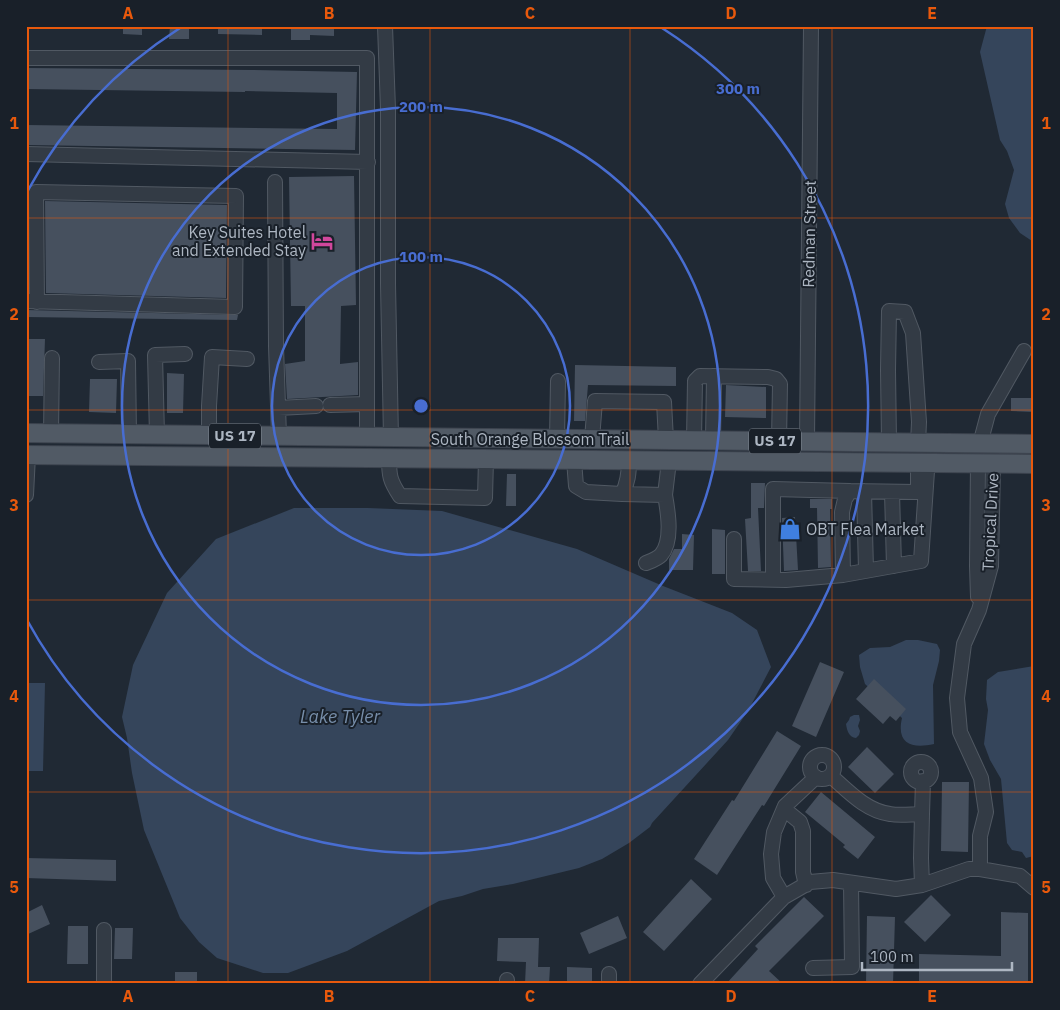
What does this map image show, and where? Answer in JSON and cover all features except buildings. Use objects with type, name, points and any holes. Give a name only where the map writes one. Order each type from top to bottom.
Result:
[{"type":"main road","name":"South Orange Blossom Trail","points":[[26,433],[1034,444]]},
{"type":"main road","points":[[326,457],[349,452],[359,447],[366,437]]},
{"type":"main road","points":[[389,458],[394,450],[406,444],[432,438]]},
{"type":"main road","points":[[769,462],[790,456],[807,441]]},
{"type":"main road","points":[[985,463],[984,454],[994,448],[1016,444]]},
{"type":"main road","name":"South Orange Blossom Trail","points":[[27,455],[1034,464]]},
{"type":"street","points":[[385,26],[388,109],[388,274],[391,438]]},
{"type":"street","name":"Redman Street","points":[[807,441],[811,26]]},
{"type":"street","points":[[26,58],[367,58],[366,437]]},
{"type":"street","points":[[26,154],[368,162]]},
{"type":"street","points":[[275,182],[276,346],[279,436]]},
{"type":"street","points":[[36,192],[236,196],[234,307],[31,301],[36,192]]},
{"type":"street","points":[[889,442],[889,311],[905,312],[913,333],[919,422],[918,443]]},
{"type":"street","points":[[980,444],[988,414],[1024,351]]},
{"type":"street","points":[[158,435],[155,355],[185,354]]},
{"type":"street","points":[[209,436],[212,357],[247,359]]},
{"type":"street","points":[[51,434],[52,358]]},
{"type":"street","points":[[99,362],[128,361],[129,434]]},
{"type":"street","points":[[694,440],[695,381],[700,376],[768,376],[776,379],[780,384],[779,441]]},
{"type":"street","points":[[713,440],[714,376]]},
{"type":"street","points":[[557,439],[558,381]]},
{"type":"street","points":[[592,439],[595,401],[664,402],[666,440]]},
{"type":"street","points":[[278,408],[367,404]]},
{"type":"street","points":[[26,495],[27,455]]},
{"type":"street","points":[[389,458],[392,483],[400,496],[485,498],[486,459]]},
{"type":"street","points":[[574,460],[576,486],[586,492],[665,495]]},
{"type":"street","points":[[622,494],[627,486],[629,460]]},
{"type":"street","points":[[646,562],[661,555],[668,537],[668,512],[665,495],[669,461]]},
{"type":"street","points":[[773,579],[773,489],[916,492],[918,489],[918,471],[923,463]]},
{"type":"street","points":[[734,539],[734,579],[786,580],[843,575],[922,561],[926,474],[923,463]]},
{"type":"street","name":"Tropical Drive","points":[[980,869],[980,836],[986,812],[981,778],[960,732],[957,698],[964,644],[979,610],[977,566],[985,463]]},
{"type":"street","points":[[857,491],[866,570]]},
{"type":"street","points":[[843,575],[842,512],[845,499],[857,491]]},
{"type":"street","points":[[892,492],[894,566]]},
{"type":"street","points":[[820,754],[829,756],[834,764],[831,776],[824,779],[816,777],[812,773],[810,764],[814,757],[820,754]]},
{"type":"street","points":[[831,776],[859,801],[875,809],[890,814],[922,814]]},
{"type":"street","points":[[784,897],[773,878],[771,854],[774,832],[785,806],[816,777]]},
{"type":"street","points":[[922,884],[923,781]]},
{"type":"street","points":[[784,809],[800,822],[803,831],[803,872],[806,885]]},
{"type":"street","points":[[700,984],[784,897],[810,882],[833,880],[896,889],[922,884],[969,869],[980,869],[1020,876],[1034,888]]},
{"type":"street","points":[[812,968],[852,967],[852,883]]},
{"type":"street","points":[[104,930],[104,984]]},
{"type":"water","points":[[987,26],[1034,26],[1034,241],[1020,233],[1009,218],[1005,204],[1014,170],[1007,151],[1000,140],[980,52]]},
{"type":"water","name":"Lake Tyler","points":[[294,508],[442,511],[577,549],[732,613],[757,630],[771,667],[748,711],[728,740],[650,827],[629,843],[602,859],[579,868],[513,884],[483,889],[439,901],[347,951],[288,973],[263,973],[217,958],[199,942],[180,918],[144,830],[122,717],[133,665],[167,593],[216,539]]},
{"type":"water","points":[[906,640],[918,640],[937,644],[940,650],[933,685],[934,744],[913,745],[904,739],[901,734],[902,718],[865,684],[860,667],[859,655],[870,648],[890,647]]},
{"type":"water","points":[[1034,666],[1034,856],[1026,858],[1022,852],[1012,850],[1007,843],[1001,779],[990,760],[984,744],[988,710],[986,699],[987,680],[998,672]]},
{"type":"water","points":[[26,683],[45,683],[43,771],[26,771]]},
{"type":"water","points":[[859,715],[860,720],[858,726],[860,731],[856,738],[849,733],[846,724],[850,717]]},
{"type":"place","name":"Key Suites Hotel and Extended Stay","points":[[322,241]]},
{"type":"place","name":"OBT Flea Market","points":[[790,529]]}]
